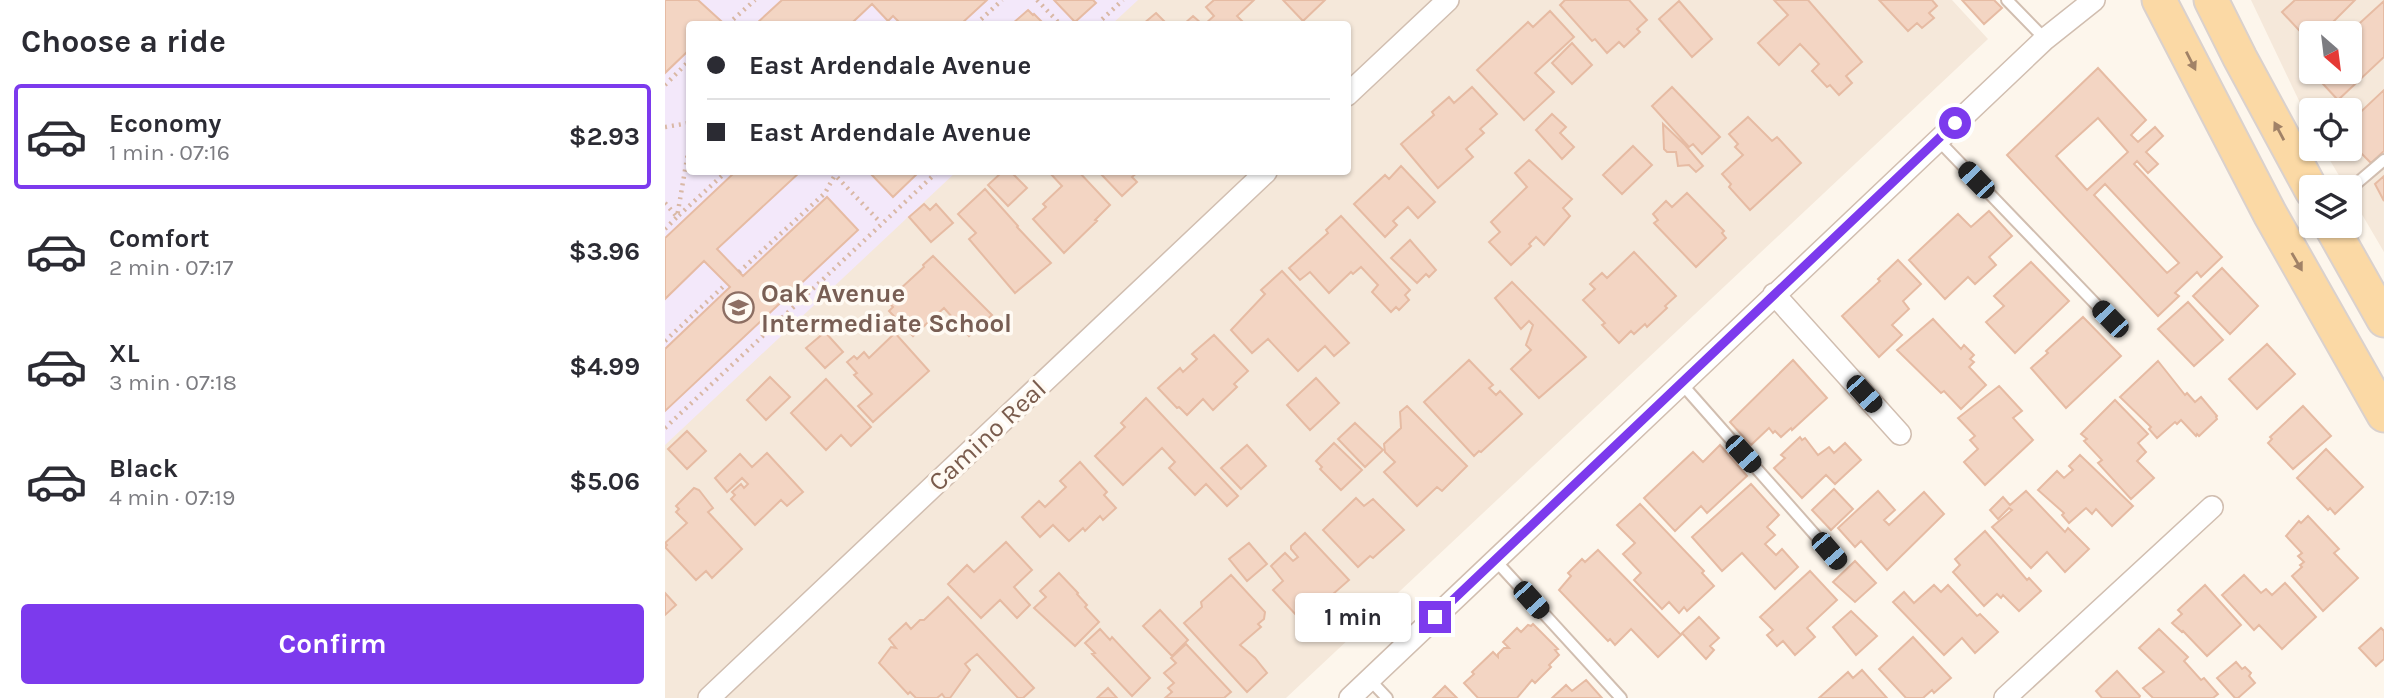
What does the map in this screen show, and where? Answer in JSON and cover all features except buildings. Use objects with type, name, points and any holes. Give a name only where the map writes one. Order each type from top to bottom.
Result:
[{"type":"main road","points":[[2159,0],[2270,214],[2384,415]]},
{"type":"main road","points":[[2211,0],[2303,175]]},
{"type":"main road","points":[[2338,238],[2384,320]]},
{"type":"street","points":[[1351,91],[1448,0]]},
{"type":"street","points":[[1350,698],[2045,39],[2094,0]]},
{"type":"street","name":"Camino Real","points":[[709,698],[1263,175]]},
{"type":"street","points":[[1775,294],[1901,434]]},
{"type":"street","points":[[2005,698],[2212,507]]},
{"type":"lane","points":[[2007,0],[2045,39]]},
{"type":"lane","points":[[1938,140],[2110,319]]},
{"type":"lane","points":[[2362,178],[2384,159]]},
{"type":"lane","points":[[1681,383],[1839,562]]},
{"type":"lane","points":[[1495,560],[1621,698]]},
{"type":"lane","points":[[1370,680],[1387,698]]},
{"type":"path","points":[[731,21],[755,0]]},
{"type":"path","points":[[979,21],[1002,0]]},
{"type":"path","points":[[1037,0],[1057,21]]},
{"type":"path","points":[[1100,21],[1123,0]]},
{"type":"path","points":[[665,85],[686,64]]},
{"type":"path","points":[[665,127],[686,124]]},
{"type":"path","points":[[677,217],[686,164]]},
{"type":"path","points":[[665,229],[723,175]]},
{"type":"path","points":[[739,272],[825,193],[835,175]]},
{"type":"path","points":[[838,175],[881,223]]},
{"type":"path","points":[[665,428],[934,175]]},
{"type":"path","points":[[665,203],[677,217]]},
{"type":"path","points":[[665,341],[726,284]]},
{"type":"shaded area","points":[[665,0],[1952,0],[1988,39],[1286,698],[665,698]]},
{"type":"shaded area","name":"Oak Avenue Intermediate School","points":[[665,0],[1138,0],[1115,21],[686,21],[686,175],[953,175],[665,445]]},
{"type":"shaded area","points":[[2251,0],[2384,0],[2384,252],[2362,214],[2362,175],[2339,175],[2330,161],[2362,161],[2362,98],[2299,98],[2299,101]]},
{"type":"place","name":"Oak Avenue Intermediate School","points":[[738,308]]},
{"type":"route","points":[[1435,617],[1955,123]]}]
